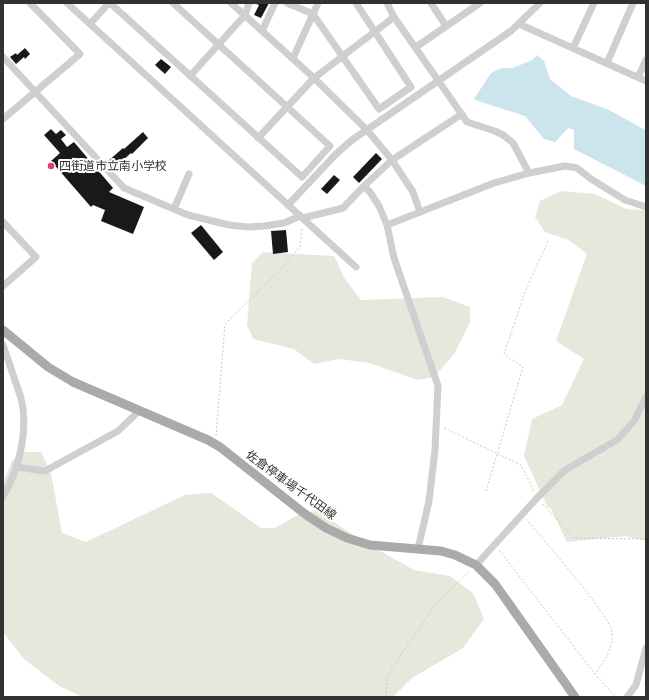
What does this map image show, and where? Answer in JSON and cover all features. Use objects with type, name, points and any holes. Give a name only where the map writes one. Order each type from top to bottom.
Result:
[{"type":"main road","name":"佐倉停車場千代田線","points":[[3,330],[56,373],[73,382],[215,444],[305,514],[326,528],[347,538],[370,545],[441,551],[455,554],[476,565],[495,584],[575,697]]},
{"type":"street","points":[[3,119],[80,54],[30,3]]},
{"type":"street","points":[[67,3],[356,267]]},
{"type":"street","points":[[90,24],[110,3],[302,177],[330,146],[174,3]]},
{"type":"street","points":[[231,3],[293,58],[367,130],[392,160],[413,192],[420,212]]},
{"type":"street","points":[[190,76],[245,15],[249,3]]},
{"type":"street","points":[[262,31],[275,3]]},
{"type":"street","points":[[287,3],[313,14],[379,109],[411,87],[356,3]]},
{"type":"street","points":[[293,58],[318,3]]},
{"type":"street","points":[[387,3],[394,17],[468,122],[495,130],[513,142],[529,173]]},
{"type":"street","points":[[431,3],[446,26]]},
{"type":"street","points":[[288,205],[336,154],[352,140],[511,31],[540,3]]},
{"type":"street","points":[[573,48],[594,3]]},
{"type":"street","points":[[607,63],[633,3]]},
{"type":"street","points":[[416,47],[477,4]]},
{"type":"street","points":[[258,138],[314,78],[394,17]]},
{"type":"street","points":[[519,24],[646,81]]},
{"type":"street","points":[[3,56],[124,188],[188,215],[228,225],[248,227],[284,224],[302,217],[343,208],[392,160],[462,114]]},
{"type":"street","points":[[638,77],[646,60]]},
{"type":"street","points":[[386,225],[494,183],[529,173],[565,166],[577,168],[591,179],[625,200],[646,207]]},
{"type":"street","points":[[174,209],[189,174]]},
{"type":"street","points":[[364,186],[379,206],[386,225],[394,258],[438,386],[435,450],[429,501],[418,549]]},
{"type":"street","points":[[3,222],[36,257],[6,283],[3,274]]},
{"type":"street","points":[[3,345],[23,405],[22,444],[16,467],[3,497]]},
{"type":"street","points":[[476,565],[537,498],[565,470],[617,440],[634,421],[646,397]]},
{"type":"street","points":[[16,467],[45,471],[118,431],[139,411]]},
{"type":"street","points":[[627,697],[636,685],[646,648]]},
{"type":"path","points":[[215,444],[225,324],[281,269],[300,247],[302,217]]},
{"type":"path","points":[[486,491],[524,367],[504,354],[525,292],[550,238]]},
{"type":"path","points":[[436,424],[521,466],[537,498],[574,538],[646,539]]},
{"type":"path","points":[[522,515],[598,606],[609,623],[612,631],[612,644],[609,654],[595,674]]},
{"type":"path","points":[[495,545],[595,674],[616,697]]},
{"type":"path","points":[[386,697],[387,680],[392,668],[417,630],[435,605],[476,565]]},
{"type":"shaded area","points":[[561,191],[595,194],[626,209],[646,210],[646,541],[625,536],[567,542],[550,507],[548,508],[524,456],[532,419],[562,405],[584,359],[556,341],[587,254],[569,240],[545,232],[535,217],[540,201]]},
{"type":"shaded area","points":[[263,252],[334,256],[345,279],[361,300],[443,297],[470,307],[470,322],[455,353],[434,377],[418,380],[369,363],[339,359],[314,364],[294,349],[253,339],[247,325],[252,263]]},
{"type":"shaded area","points":[[24,452],[41,452],[51,473],[62,533],[86,542],[185,495],[211,493],[261,528],[275,528],[301,513],[317,511],[364,542],[414,570],[450,576],[473,593],[484,619],[463,648],[412,678],[393,697],[83,697],[59,686],[24,659],[3,632],[3,484],[12,460]]},
{"type":"water","points":[[537,55],[544,61],[550,79],[571,96],[609,110],[645,130],[646,186],[574,149],[574,130],[568,128],[555,142],[544,139],[525,116],[474,99],[491,73],[502,68],[513,68],[532,60]]},
{"type":"building","points":[[254,3],[269,3],[261,18],[254,15],[259,5]]},
{"type":"building","points":[[25,48],[30,54],[16,64],[10,57],[16,53],[17,55]]},
{"type":"building","points":[[161,59],[171,67],[165,74],[155,65]]},
{"type":"building","points":[[51,129],[56,134],[61,130],[66,135],[61,139],[67,147],[74,142],[113,188],[109,192],[144,207],[133,234],[101,221],[105,210],[93,205],[91,207],[51,161],[60,153],[44,135]]},
{"type":"building","points":[[143,132],[148,138],[132,154],[131,153],[113,169],[107,162]]},
{"type":"building","points":[[376,153],[382,159],[359,183],[353,177]]},
{"type":"building","points":[[334,175],[340,180],[327,194],[321,189]]},
{"type":"building","points":[[201,225],[223,252],[214,260],[191,233]]},
{"type":"building","points":[[286,230],[288,252],[273,254],[271,231]]},
{"type":"place","name":"四街道市立南小学校","points":[[51,166]]}]
